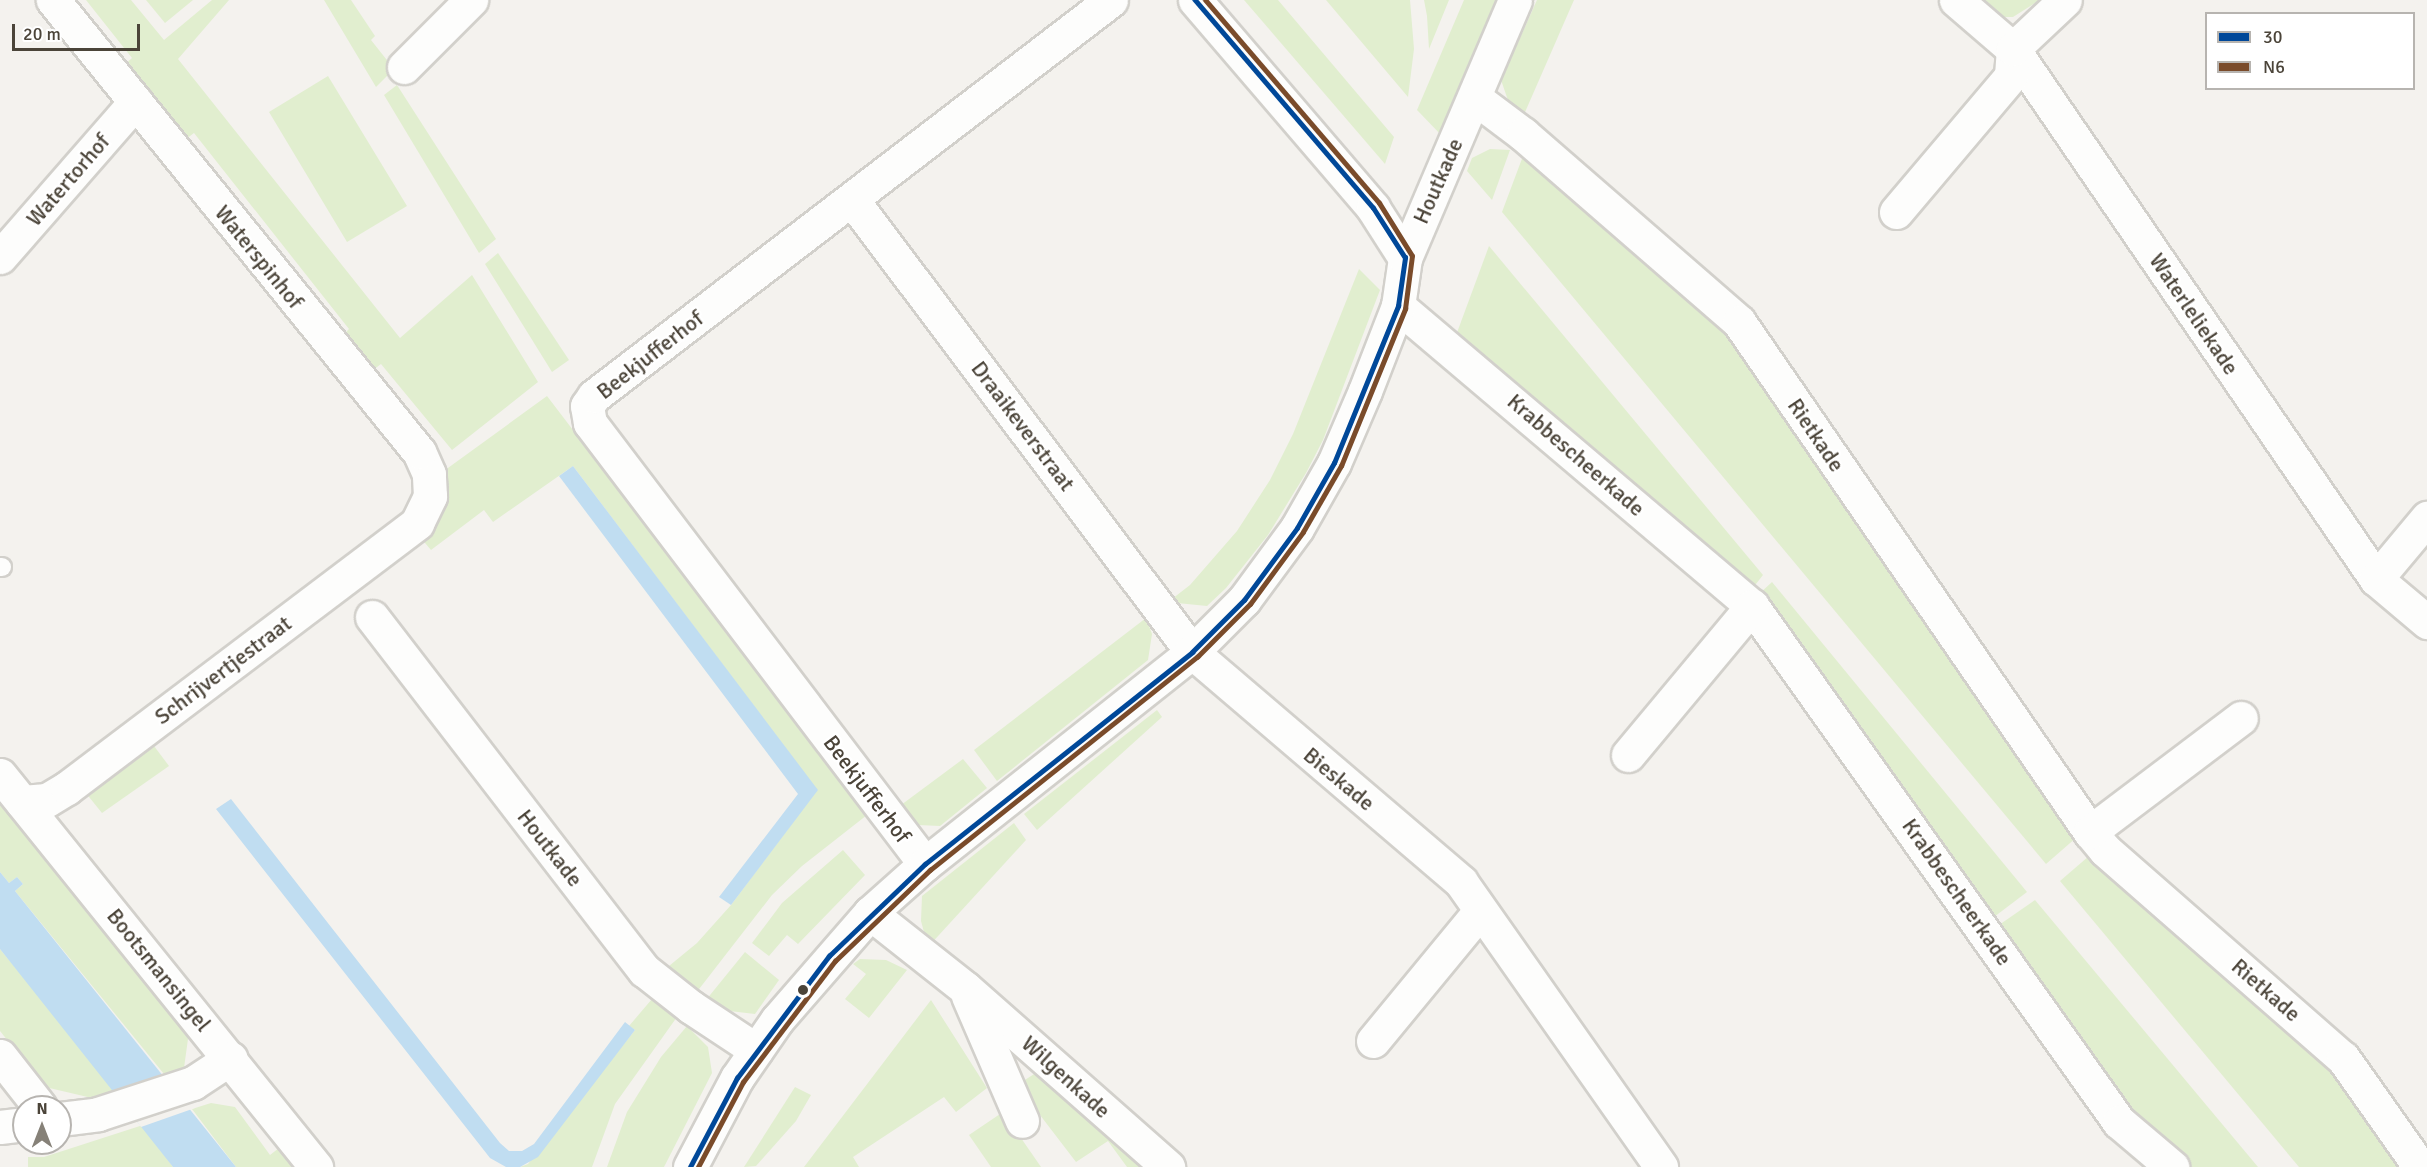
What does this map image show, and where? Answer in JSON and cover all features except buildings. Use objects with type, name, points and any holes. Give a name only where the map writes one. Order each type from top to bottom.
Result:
[{"type":"street","name":"Waterspinhof","points":[[53,0],[419,452],[429,474],[430,496],[417,523]]},
{"type":"street","points":[[404,67],[471,0]]},
{"type":"street","name":"Beekjufferhof","points":[[925,864],[590,423],[587,406],[594,396],[853,201],[1110,0]]},
{"type":"street","points":[[1195,0],[1373,208],[1405,258]]},
{"type":"street","name":"Houtkade","points":[[690,1167],[737,1078],[756,1050],[796,996],[870,913],[925,864],[1192,652],[1244,600],[1297,528],[1334,463],[1398,306],[1405,258],[1515,0]]},
{"type":"street","name":"Waterleliekade","points":[[1956,0],[2013,49],[2376,579],[2427,622]]},
{"type":"street","points":[[1896,212],[2011,76],[2013,49],[2065,0]]},
{"type":"street","name":"Rietkade","points":[[1475,98],[1531,142],[1739,322],[2090,832],[2105,850],[2343,1058],[2420,1167]]},
{"type":"street","name":"Watertorhof","points":[[0,257],[135,102]]},
{"type":"street","name":"Draaikeverstraat","points":[[853,201],[1192,652]]},
{"type":"street","name":"Krabbescheerkade","points":[[1398,306],[1752,606],[2119,1122],[2172,1167]]},
{"type":"street","points":[[2376,579],[2427,518]]},
{"type":"street","name":"Schrijvertjestraat","points":[[22,802],[47,800],[67,788],[417,523]]},
{"type":"street","points":[[1628,755],[1752,606]]},
{"type":"street","name":"Houtkade","points":[[372,617],[644,970],[691,1007],[756,1050]]},
{"type":"street","name":"Bieskade","points":[[1192,652],[1461,882],[1661,1167]]},
{"type":"street","points":[[2090,832],[2241,718]]},
{"type":"street","name":"Bootsmansingel","points":[[0,775],[316,1167]]},
{"type":"street","points":[[1373,1041],[1480,911]]},
{"type":"street","name":"Wilgenkade","points":[[870,913],[965,988],[1168,1167]]},
{"type":"street","name":"Wilgenkade","points":[[965,988],[1023,1121]]},
{"type":"street","points":[[0,1056],[31,1095]]},
{"type":"street","points":[[72,1117],[98,1114],[193,1083],[231,1059]]},
{"type":"green space","points":[[86,0],[131,0],[164,40],[212,0],[229,0],[178,59],[400,338],[472,275],[538,382],[452,450],[381,364],[369,373],[340,338],[349,329],[194,133],[182,142],[122,67],[132,58]]},
{"type":"green space","points":[[146,0],[193,0],[165,23]]},
{"type":"green space","points":[[324,0],[351,0],[375,36],[371,40],[394,69],[376,87]]},
{"type":"green space","points":[[1244,0],[1278,0],[1394,137],[1385,164]]},
{"type":"green space","points":[[1326,0],[1410,0],[1414,49],[1408,97]]},
{"type":"green space","points":[[1424,0],[1449,0],[1429,49],[1427,16]]},
{"type":"green space","points":[[1464,0],[1500,0],[1444,138],[1417,110]]},
{"type":"green space","points":[[1537,0],[1574,0],[1522,119],[1511,109],[1501,80]]},
{"type":"green space","points":[[1974,0],[2040,0],[2013,17],[1994,17]]},
{"type":"green space","points":[[328,76],[407,206],[347,242],[269,112]]},
{"type":"green space","points":[[397,85],[496,239],[479,253],[384,95]]},
{"type":"green space","points":[[1490,149],[1510,150],[1492,200],[1467,171],[1472,158]]},
{"type":"green space","points":[[1523,156],[1726,331],[2077,837],[2046,864],[1502,212]]},
{"type":"green space","points":[[1489,246],[1763,575],[1752,589],[1455,338]]},
{"type":"green space","points":[[498,253],[569,360],[552,372],[485,264]]},
{"type":"green space","points":[[1359,269],[1380,290],[1323,440],[1306,473],[1268,535],[1226,588],[1207,606],[1177,603],[1172,599],[1190,585],[1237,531],[1270,480],[1293,434]]},
{"type":"green space","points":[[547,396],[867,815],[802,866],[772,895],[696,993],[669,966],[697,943],[731,905],[817,790],[573,466],[493,522],[484,510],[431,550],[420,537],[441,473]]},
{"type":"green space","points":[[1772,582],[2027,892],[1994,917],[1759,594]]},
{"type":"green space","points":[[1146,618],[1152,634],[1148,660],[997,781],[974,750]]},
{"type":"green space","points":[[1157,710],[1162,717],[1037,830],[1024,814]]},
{"type":"green space","points":[[151,742],[169,766],[102,813],[85,792]]},
{"type":"green space","points":[[963,759],[987,788],[940,826],[918,825],[897,808]]},
{"type":"green space","points":[[0,794],[185,1025],[188,1039],[184,1068],[164,1074],[15,891],[23,884],[17,877],[9,883],[0,872]]},
{"type":"green space","points":[[1014,823],[1026,840],[928,947],[921,921],[922,896]]},
{"type":"green space","points":[[843,850],[865,875],[798,944],[787,935],[769,956],[752,943],[782,903]]},
{"type":"green space","points":[[2089,856],[2333,1066],[2403,1167],[2299,1167],[2060,881]]},
{"type":"green space","points":[[2035,900],[2258,1167],[2192,1167],[2131,1116],[1999,925]]},
{"type":"green space","points":[[0,949],[116,1090],[92,1098],[45,1087],[0,1031]]},
{"type":"green space","points":[[745,952],[779,980],[755,1014],[721,1010],[706,1000]]},
{"type":"green space","points":[[860,959],[886,960],[907,970],[869,1018],[845,999],[866,974],[853,964]]},
{"type":"green space","points":[[652,999],[677,1017],[615,1104],[592,1167],[520,1167],[528,1164],[635,1030],[629,1026]]},
{"type":"green space","points":[[931,1000],[987,1088],[956,1112],[944,1097],[853,1157],[859,1167],[804,1167]]},
{"type":"green space","points":[[687,1026],[708,1047],[712,1073],[664,1167],[607,1167],[627,1112],[661,1057]]},
{"type":"green space","points":[[1042,1069],[1152,1167],[1127,1167],[1108,1141],[1076,1162],[1017,1085]]},
{"type":"green space","points":[[795,1087],[811,1095],[796,1121],[756,1166],[744,1167]]},
{"type":"green space","points":[[211,1103],[235,1107],[270,1155],[279,1148],[293,1167],[236,1167],[192,1109]]},
{"type":"green space","points":[[1003,1112],[1041,1167],[991,1167],[969,1135]]},
{"type":"green space","points":[[143,1125],[173,1167],[28,1167],[28,1157],[72,1155],[72,1148]]},
{"type":"water","points":[[573,466],[818,790],[731,905],[719,897],[798,794],[559,476]]},
{"type":"water","points":[[231,799],[500,1143],[509,1151],[522,1151],[534,1144],[625,1022],[635,1030],[538,1157],[520,1167],[506,1167],[490,1158],[216,809]]},
{"type":"water","points":[[0,872],[9,883],[17,877],[23,884],[15,891],[236,1167],[173,1167],[0,949]]},
{"type":"pier","points":[[167,1073],[195,1108],[141,1127],[113,1091]]},
{"type":"transit line","name":"30","points":[[690,1167],[737,1078],[829,956],[925,864],[1192,652],[1244,600],[1297,528],[1334,463],[1398,306],[1405,258],[1373,208],[1195,0]]},
{"type":"transit line","name":"N6","points":[[698,1167],[743,1082],[835,961],[930,870],[1197,657],[1250,604],[1303,532],[1341,466],[1405,309],[1412,256],[1379,203],[1205,0]]}]
